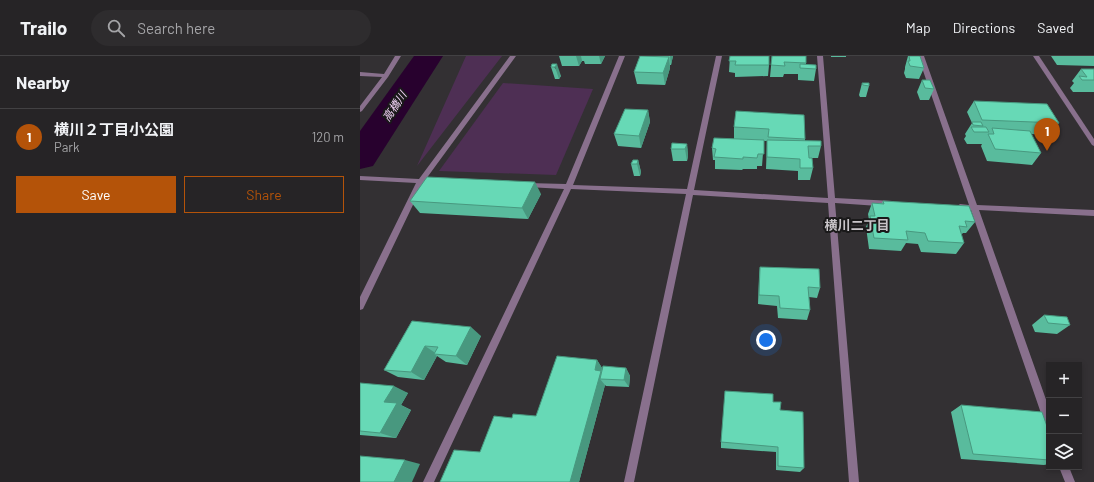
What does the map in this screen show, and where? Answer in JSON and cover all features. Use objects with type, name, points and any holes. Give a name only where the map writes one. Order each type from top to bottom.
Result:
[{"type":"street","points":[[360,110],[386,76],[398,56]]},
{"type":"street","points":[[360,306],[420,182],[513,56]]},
{"type":"street","points":[[428,482],[569,186],[622,56]]},
{"type":"street","points":[[629,482],[719,56]]},
{"type":"street","points":[[820,56],[854,482]]},
{"type":"street","points":[[921,56],[1046,413]]},
{"type":"street","points":[[1036,56],[1094,144]]},
{"type":"street","points":[[360,74],[386,76]]},
{"type":"street","points":[[360,178],[443,182]]},
{"type":"street","points":[[522,185],[690,192],[903,204]]},
{"type":"street","points":[[951,207],[1094,214]]},
{"type":"street","points":[[1065,470],[1070,482]]},
{"type":"shaded area","points":[[466,56],[502,56],[417,166]]},
{"type":"shaded area","points":[[503,83],[593,89],[556,175],[439,171]]},
{"type":"building","points":[[640,56],[669,57],[663,73],[634,72]]},
{"type":"building","points":[[730,56],[769,56],[769,65],[735,65],[736,61],[729,61]]},
{"type":"building","points":[[772,56],[806,56],[806,63],[784,62],[785,66],[771,65]]},
{"type":"building","points":[[909,56],[920,56],[924,68],[910,66],[908,61],[910,61]]},
{"type":"building","points":[[552,64],[557,64],[555,67],[551,67]]},
{"type":"building","points":[[800,64],[816,65],[816,69],[800,68]]},
{"type":"building","points":[[1081,69],[1094,69],[1094,80],[1082,80],[1079,76],[1087,77]]},
{"type":"building","points":[[922,80],[930,80],[934,89],[925,88]]},
{"type":"building","points":[[862,83],[869,83],[869,86],[863,85]]},
{"type":"building","points":[[974,101],[1047,104],[1059,123],[982,120]]},
{"type":"building","points":[[625,109],[648,110],[639,136],[614,134]]},
{"type":"building","points":[[736,111],[804,115],[805,139],[768,137],[769,129],[734,127]]},
{"type":"building","points":[[972,122],[981,122],[983,126],[973,125]]},
{"type":"building","points":[[971,127],[986,127],[989,132],[974,132]]},
{"type":"building","points":[[992,128],[1030,131],[1041,153],[995,149],[988,134],[994,134]]},
{"type":"building","points":[[714,138],[764,140],[764,154],[758,154],[757,158],[743,157],[743,159],[714,157],[716,149],[712,148]]},
{"type":"building","points":[[767,140],[821,141],[821,146],[808,146],[809,158],[812,158],[813,168],[800,168],[800,159],[767,157]]},
{"type":"building","points":[[672,143],[687,144],[685,149],[671,149]]},
{"type":"building","points":[[633,160],[638,160],[637,164],[631,164]]},
{"type":"building","points":[[427,177],[535,182],[522,208],[410,201]]},
{"type":"building","points":[[883,201],[969,206],[975,222],[965,221],[967,227],[959,226],[964,243],[928,241],[925,233],[906,231],[908,240],[874,238],[870,216],[875,216],[872,203],[884,204]]},
{"type":"building","points":[[760,267],[819,269],[820,288],[808,287],[810,310],[780,308],[779,296],[759,295]]},
{"type":"building","points":[[1044,315],[1067,317],[1070,325],[1048,323]]},
{"type":"building","points":[[412,321],[471,327],[456,356],[434,354],[438,347],[425,346],[411,372],[384,370]]},
{"type":"building","points":[[557,356],[597,360],[595,370],[601,371],[570,482],[440,482],[454,450],[480,452],[494,416],[512,418],[513,414],[536,416]]},
{"type":"building","points":[[603,366],[626,368],[624,380],[600,379]]},
{"type":"building","points":[[360,383],[394,386],[384,402],[397,403],[380,433],[360,431]]},
{"type":"building","points":[[725,391],[773,394],[773,402],[781,402],[780,410],[803,412],[804,468],[778,466],[778,447],[721,442]]},
{"type":"building","points":[[961,405],[1042,412],[1046,423],[1046,460],[973,454]]},
{"type":"building","points":[[360,456],[405,460],[394,482],[360,482]]},
{"type":"waterway","name":"高橋川","points":[[360,157],[429,56]]},
{"type":"place","name":"横川２丁目小公園","points":[[1047,151]]},
{"type":"district","name":"横川二丁目","points":[[857,225]]}]
